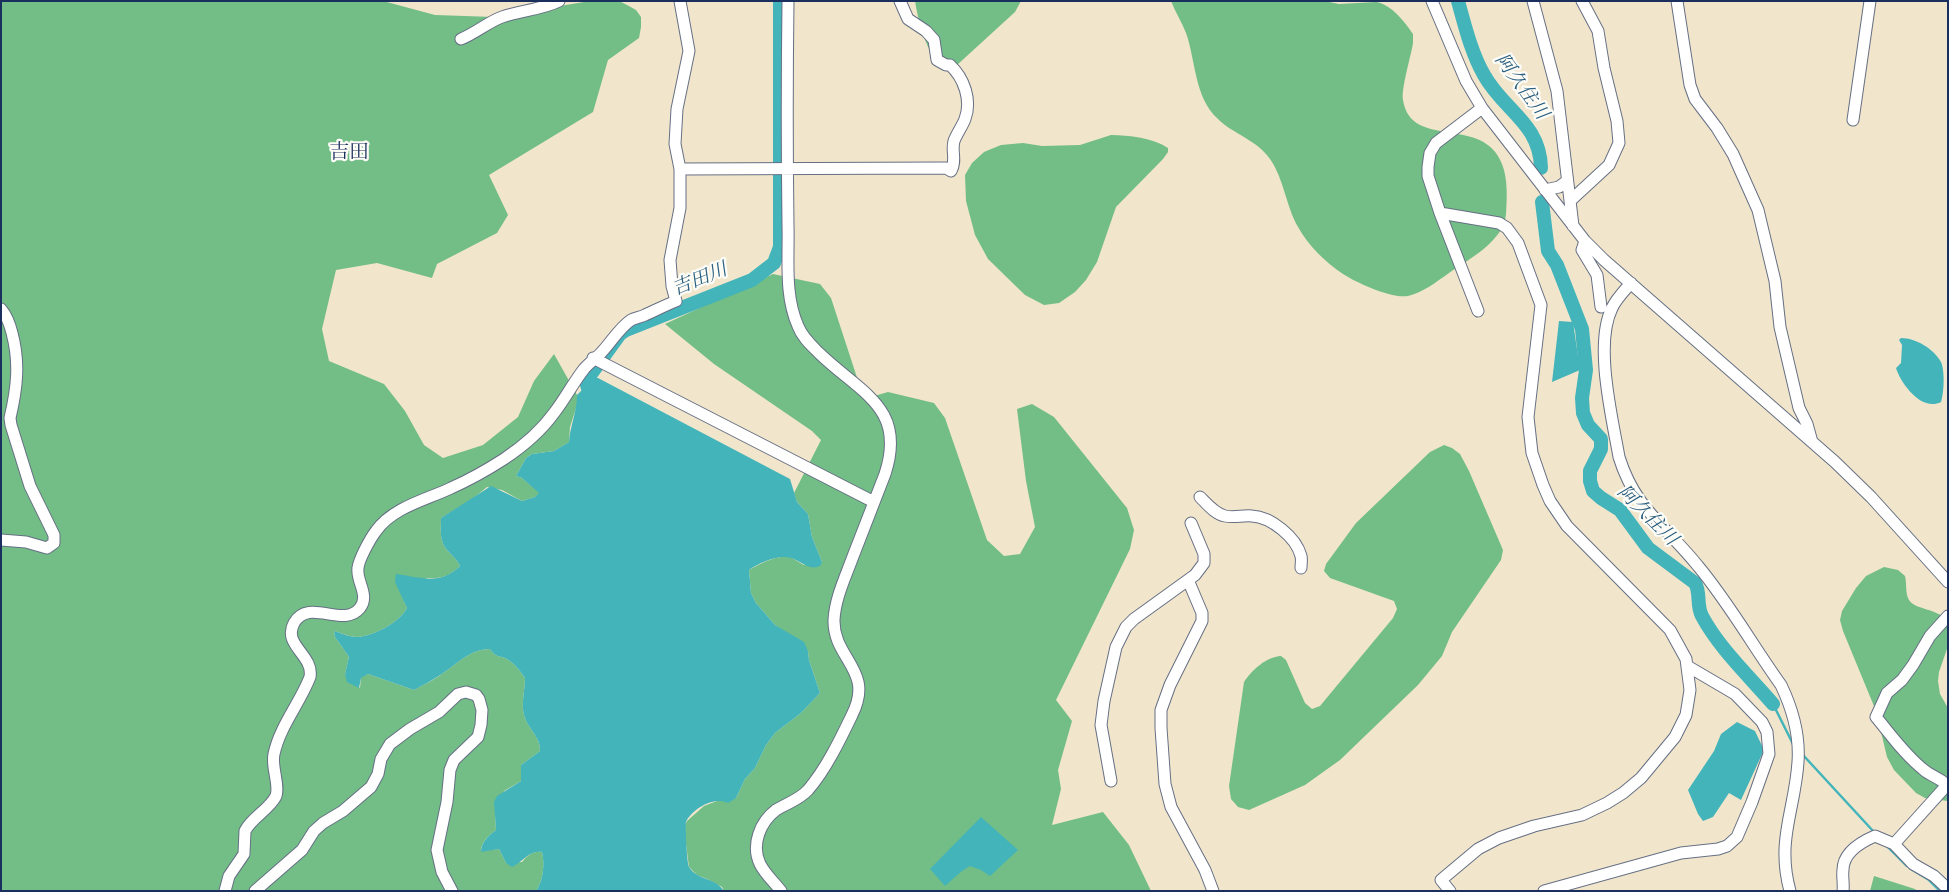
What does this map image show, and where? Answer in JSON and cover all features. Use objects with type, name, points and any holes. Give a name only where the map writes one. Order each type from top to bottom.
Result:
[{"type":"street","points":[[461,39],[499,18],[520,11],[547,7],[559,1]]},
{"type":"street","points":[[225,891],[229,876],[244,854],[245,830],[276,796],[274,752],[288,718],[312,671],[308,661],[292,638],[295,621],[300,616],[312,612],[347,616],[357,611],[362,604],[364,595],[358,567],[377,530],[398,511],[451,488],[505,458],[533,436],[549,420],[584,369],[599,355],[618,332],[632,320],[676,301],[672,286],[670,260],[680,208],[680,169],[675,144],[677,110],[689,51],[680,1]]},
{"type":"street","points":[[781,891],[760,862],[757,848],[758,834],[767,818],[776,810],[798,799],[814,782],[856,708],[860,691],[859,682],[836,636],[834,618],[837,600],[890,459],[892,443],[890,427],[884,414],[878,406],[811,345],[798,327],[790,300],[787,168],[788,1]]},
{"type":"street","points":[[680,169],[946,168],[951,171],[955,164],[954,140],[966,116],[965,89],[957,72],[950,65],[946,66],[937,60],[934,40],[926,31],[908,19],[900,1]]},
{"type":"street","points":[[1432,1],[1466,81],[1482,108],[1585,241],[1812,442],[1871,497],[1948,582]]},
{"type":"street","points":[[1533,1],[1557,91],[1566,181],[1573,226]]},
{"type":"street","points":[[1570,198],[1610,165],[1620,144],[1617,120],[1604,68],[1598,32],[1582,1]]},
{"type":"street","points":[[1677,1],[1690,85],[1695,99],[1717,128],[1732,154],[1758,210],[1775,281],[1783,342],[1799,408],[1807,424],[1812,442]]},
{"type":"street","points":[[1853,120],[1870,1]]},
{"type":"street","points":[[1478,311],[1440,214],[1428,176],[1428,166],[1430,153],[1436,143],[1482,108]]},
{"type":"street","points":[[1545,190],[1558,187],[1566,181]]},
{"type":"street","points":[[1545,190],[1570,198]]},
{"type":"street","points":[[1440,214],[1499,222],[1507,228],[1518,243],[1541,305],[1528,417],[1532,453],[1543,485],[1550,501],[1567,526],[1670,630],[1683,651],[1689,667],[1690,690],[1684,720],[1675,737],[1641,778],[1607,803],[1582,814],[1512,833],[1478,849],[1441,880],[1450,891]]},
{"type":"street","points":[[1585,241],[1582,250],[1597,275],[1601,307]]},
{"type":"street","points":[[1631,283],[1612,307],[1604,338],[1607,378],[1619,457],[1623,470],[1636,496],[1700,567],[1781,685],[1788,700],[1794,718],[1798,742],[1798,762],[1785,840],[1785,863],[1790,891]]},
{"type":"street","points":[[1,309],[11,330],[17,354],[18,375],[10,418],[11,424],[30,486],[55,539],[54,543],[47,548],[26,542],[1,540]]},
{"type":"street","points":[[594,358],[874,502]]},
{"type":"street","points":[[1200,497],[1223,516],[1253,516],[1266,519],[1278,526],[1295,544],[1301,557],[1301,568]]},
{"type":"street","points":[[1111,781],[1101,725],[1104,701],[1116,647],[1126,627],[1134,619],[1195,575],[1204,563],[1204,554],[1190,522]]},
{"type":"street","points":[[1188,580],[1202,613],[1202,621],[1170,685],[1161,710],[1165,784],[1171,807],[1205,870],[1212,891]]},
{"type":"street","points":[[1894,844],[1947,785],[1940,778],[1925,772],[1903,750],[1876,717],[1888,693],[1908,673],[1930,636],[1948,616]]},
{"type":"street","points":[[1544,891],[1681,853],[1718,849],[1727,846],[1737,837],[1769,754],[1767,732],[1759,718],[1734,694],[1689,667]]},
{"type":"street","points":[[255,891],[302,850],[314,830],[343,811],[371,787],[378,774],[381,759],[390,744],[438,712],[458,694],[466,692],[479,699],[482,710],[482,725],[478,737],[454,760],[450,770],[447,802],[437,850],[442,872],[452,891]]},
{"type":"street","points":[[1843,891],[1842,868],[1844,861],[1854,849],[1874,836],[1894,844],[1913,864],[1934,876],[1948,889]]},
{"type":"green space","points":[[1,1],[383,1],[435,15],[494,17],[584,2],[619,1],[636,10],[641,17],[639,38],[608,60],[593,112],[489,175],[508,215],[497,233],[437,264],[432,278],[377,263],[336,270],[322,329],[329,361],[384,384],[405,411],[424,445],[443,458],[483,445],[518,417],[534,381],[554,354],[577,395],[577,405],[570,427],[569,442],[554,451],[532,454],[526,458],[516,476],[522,478],[540,493],[535,497],[522,501],[502,490],[487,487],[471,500],[441,518],[441,535],[444,546],[460,566],[445,576],[427,578],[403,598],[407,608],[399,618],[386,627],[371,634],[357,637],[334,631],[335,637],[349,657],[345,674],[360,688],[361,677],[368,674],[414,690],[439,676],[470,654],[483,650],[490,649],[496,655],[507,659],[515,665],[525,678],[524,715],[538,741],[540,751],[521,765],[521,781],[504,791],[495,816],[496,830],[488,836],[481,851],[499,849],[506,863],[522,862],[531,854],[542,852],[543,872],[536,891],[1,891]]},
{"type":"green space","points":[[915,1],[1021,1],[1015,12],[957,65],[932,55],[921,29]]},
{"type":"green space","points":[[1171,1],[1324,1],[1339,4],[1376,2],[1387,6],[1402,19],[1413,34],[1403,95],[1409,115],[1419,124],[1433,129],[1480,140],[1493,149],[1502,164],[1506,182],[1507,202],[1504,224],[1499,233],[1475,255],[1430,286],[1408,296],[1393,295],[1375,290],[1337,270],[1312,247],[1302,234],[1294,219],[1279,175],[1265,152],[1224,124],[1210,110],[1200,90],[1186,33]]},
{"type":"green space","points":[[1111,135],[1148,139],[1168,148],[1168,152],[1116,207],[1097,262],[1086,280],[1075,292],[1059,303],[1044,305],[1025,295],[988,259],[975,235],[966,201],[965,175],[972,163],[984,152],[1001,145],[1023,143],[1042,146],[1080,145]]},
{"type":"green space","points":[[773,274],[820,284],[831,298],[864,399],[888,392],[934,403],[945,418],[987,540],[1004,556],[1020,554],[1035,527],[1026,481],[1017,409],[1032,404],[1054,417],[1127,508],[1134,530],[1130,549],[1056,700],[1072,721],[1058,770],[1061,789],[1052,825],[1103,812],[1129,845],[1151,891],[724,891],[722,887],[697,875],[689,867],[684,828],[687,821],[704,806],[717,801],[736,798],[745,779],[755,768],[766,745],[775,733],[801,713],[820,693],[809,660],[808,651],[799,641],[775,625],[756,603],[751,593],[749,570],[768,560],[779,557],[791,558],[804,565],[822,562],[812,537],[808,514],[797,502],[794,493],[821,440],[812,431],[714,364],[665,324]]},
{"type":"green space","points":[[1444,445],[1460,454],[1469,471],[1503,550],[1501,560],[1452,632],[1442,656],[1418,685],[1340,760],[1305,785],[1249,810],[1238,807],[1231,799],[1229,786],[1244,682],[1260,665],[1270,659],[1281,656],[1286,660],[1305,703],[1312,709],[1320,706],[1393,618],[1397,609],[1394,601],[1330,578],[1324,571],[1326,564],[1356,523],[1430,452]]},
{"type":"green space","points":[[1884,567],[1898,570],[1905,576],[1907,594],[1912,603],[1938,614],[1948,621],[1948,646],[1939,672],[1938,681],[1940,694],[1948,708],[1948,801],[1925,798],[1916,793],[1894,770],[1887,757],[1876,711],[1843,631],[1840,620],[1842,611],[1856,588],[1866,576]]},
{"type":"green space","points":[[1874,876],[1915,889],[1917,891],[1870,891]]},
{"type":"water","points":[[1559,321],[1573,322],[1580,370],[1552,382]]},
{"type":"water","points":[[1907,338],[1924,345],[1938,357],[1941,362],[1944,382],[1941,402],[1934,404],[1920,400],[1913,395],[1902,381],[1896,368],[1901,363],[1902,345],[1899,340]]},
{"type":"water","points":[[594,378],[598,378],[790,479],[797,502],[808,514],[812,537],[822,562],[820,566],[812,567],[791,558],[781,557],[764,562],[749,570],[751,593],[756,603],[775,625],[804,642],[820,693],[801,713],[775,733],[766,745],[755,768],[745,779],[736,798],[728,803],[716,801],[704,805],[698,808],[686,822],[686,845],[689,867],[692,871],[721,887],[724,891],[536,891],[543,872],[542,852],[533,853],[512,867],[506,863],[499,849],[481,852],[484,842],[496,830],[494,802],[497,796],[521,781],[521,765],[540,751],[538,741],[524,715],[525,678],[519,670],[510,661],[496,655],[490,649],[470,654],[439,676],[414,690],[368,674],[361,678],[359,688],[347,682],[345,674],[349,657],[335,637],[334,631],[354,637],[371,634],[393,623],[404,613],[407,608],[395,582],[396,574],[430,579],[445,576],[460,566],[444,546],[441,535],[441,518],[491,486],[522,501],[535,497],[539,493],[522,478],[516,476],[526,458],[532,454],[554,451],[569,442],[577,395]]},
{"type":"water","points":[[1737,722],[1755,731],[1764,750],[1741,800],[1729,793],[1713,817],[1703,821],[1688,790],[1714,751],[1721,734]]},
{"type":"water","points":[[981,817],[1018,850],[990,876],[970,866],[945,886],[930,869]]},
{"type":"waterway","name":"吉田川","points":[[592,403],[586,381],[620,334],[752,280],[774,263],[780,247],[780,1]]},
{"type":"waterway","name":"阿久住川","points":[[1458,1],[1479,66],[1492,87],[1528,128],[1539,153],[1541,168]]},
{"type":"waterway","name":"阿久住川","points":[[1542,202],[1548,251],[1557,265],[1582,329],[1586,370],[1582,398],[1583,413],[1588,425],[1601,439],[1601,449],[1590,471],[1593,491],[1620,510],[1648,548],[1695,583],[1698,591],[1700,612],[1709,628],[1726,651],[1773,704]]},
{"type":"waterway","name":"阿久住川","points":[[1773,704],[1794,746]]},
{"type":"waterway","name":"阿久住川","points":[[1803,755],[1874,832]]},
{"type":"waterway","name":"阿久住川","points":[[1886,845],[1907,866]]},
{"type":"waterway","name":"阿久住川","points":[[1911,869],[1929,880],[1940,891]]},
{"type":"district","name":"吉田","points":[[349,153]]}]
